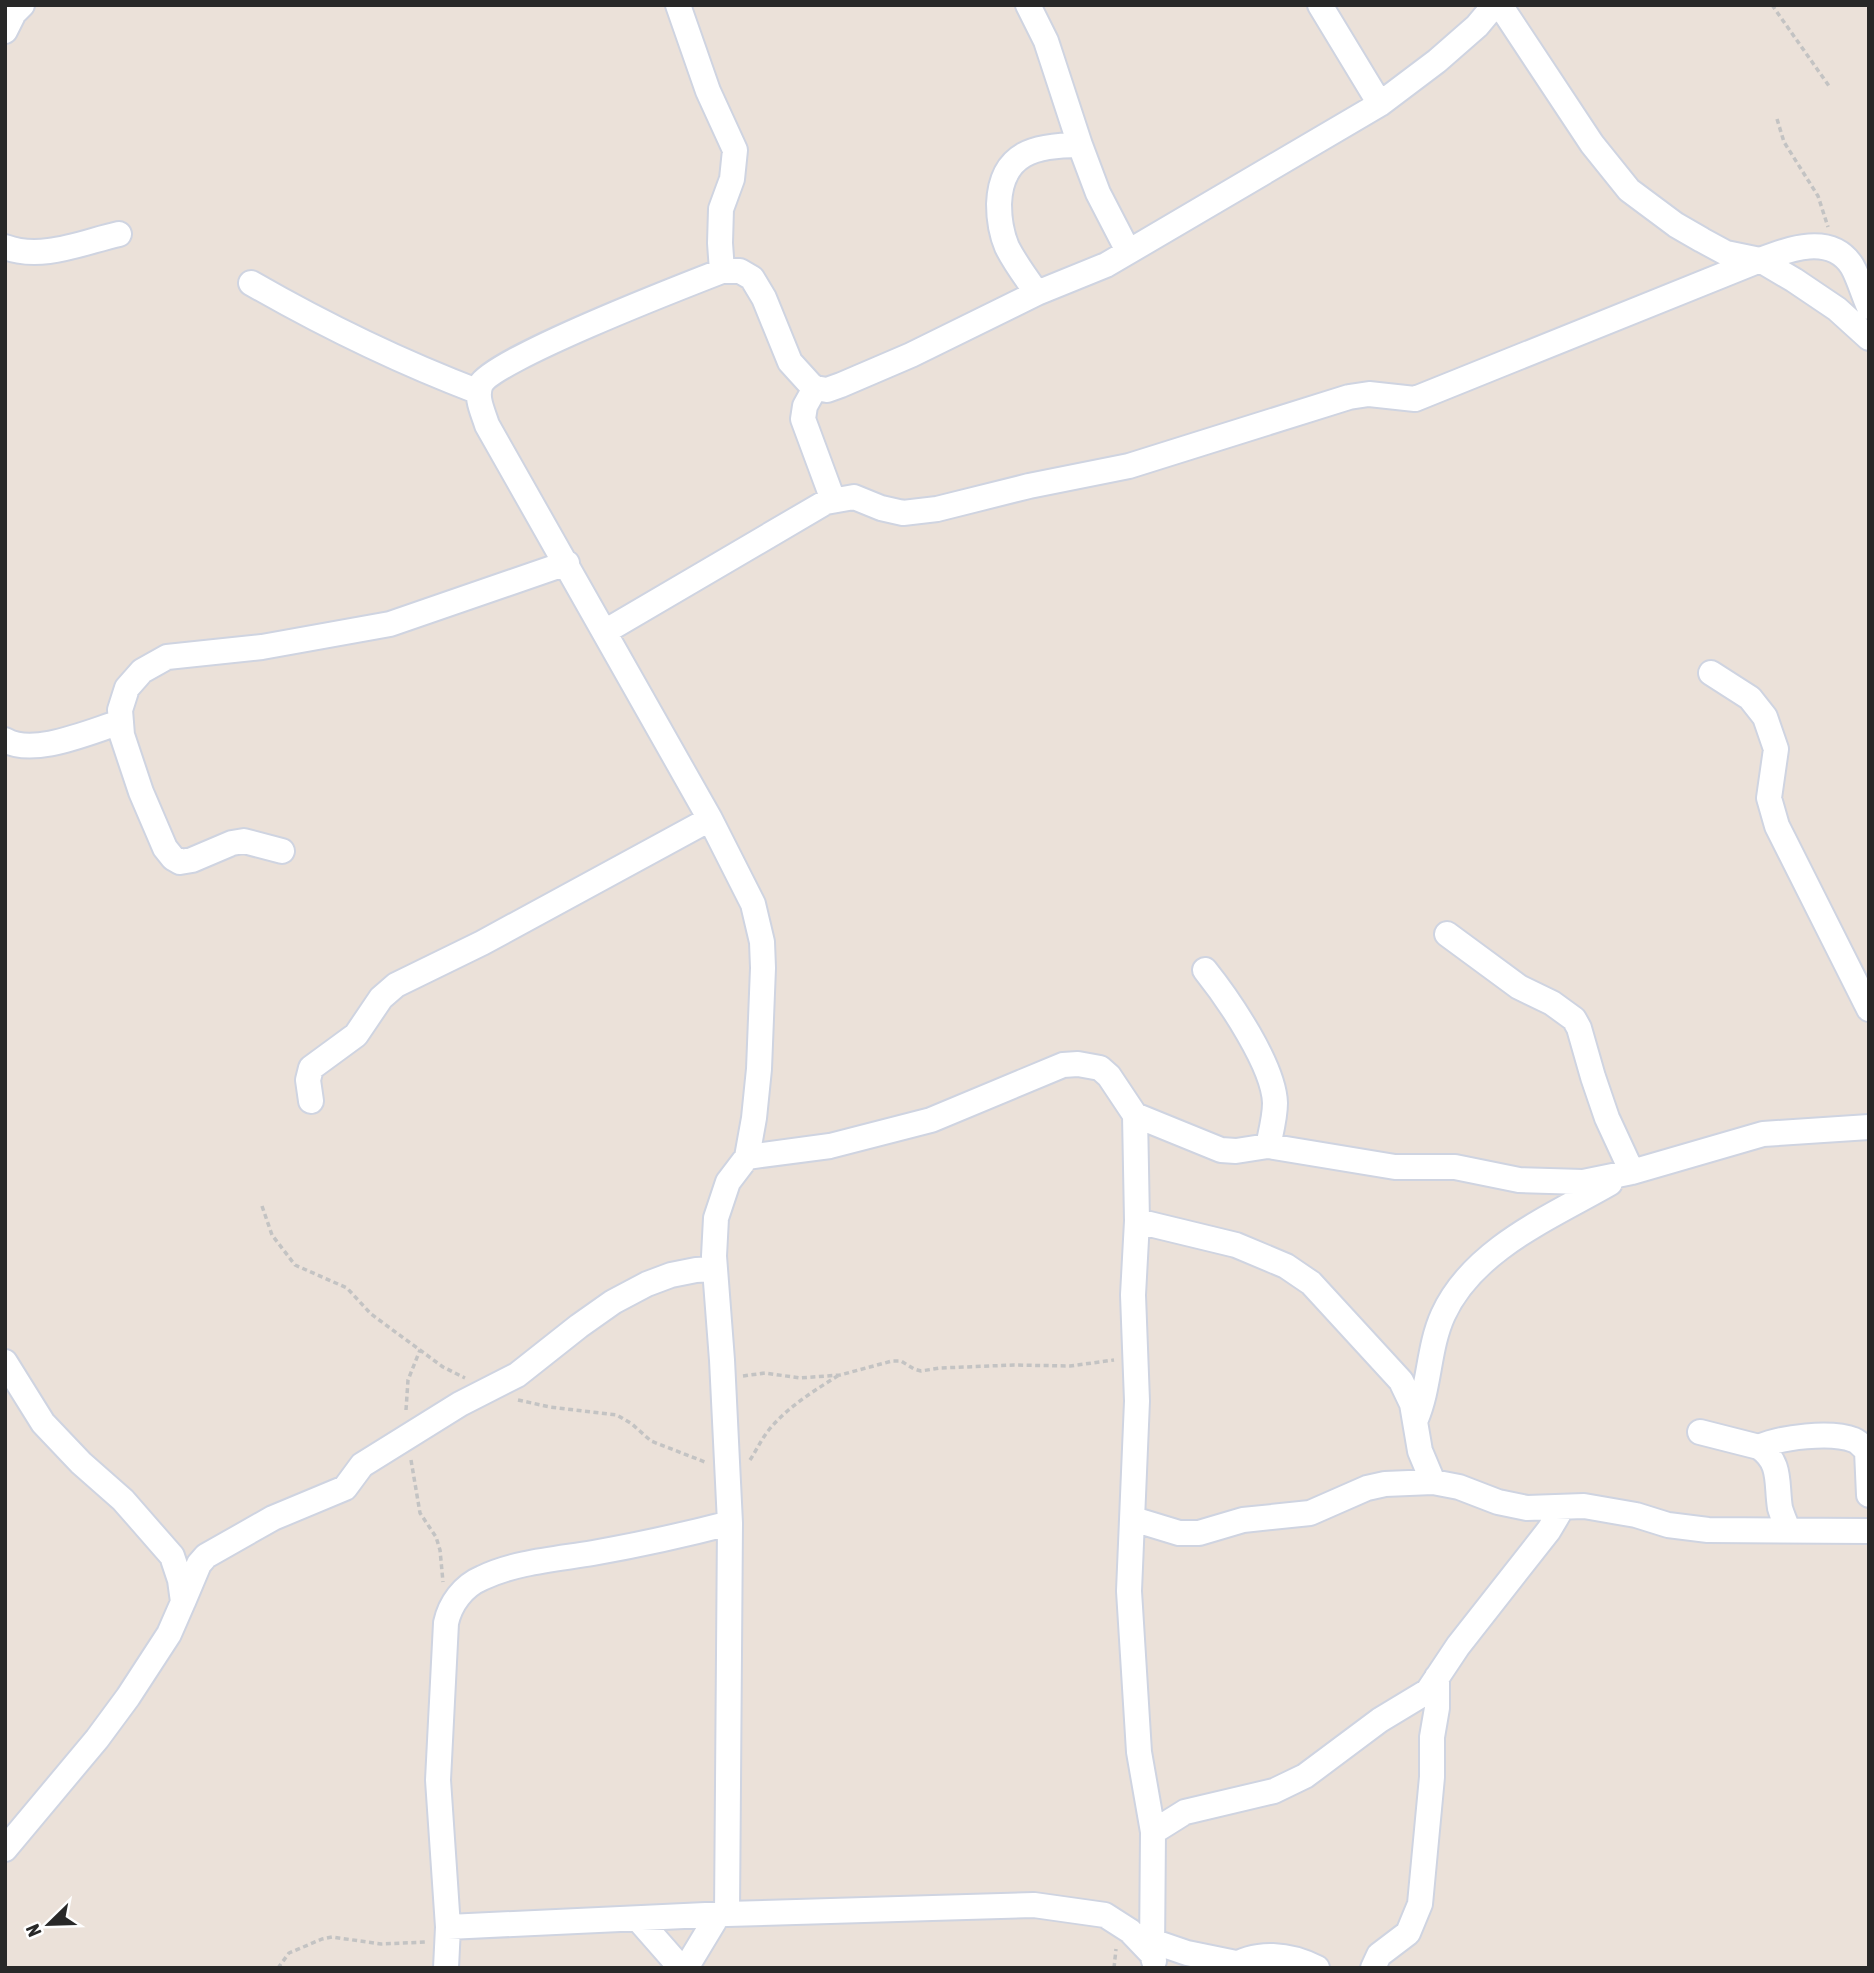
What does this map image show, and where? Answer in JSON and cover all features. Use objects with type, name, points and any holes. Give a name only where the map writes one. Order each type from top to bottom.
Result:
[{"type":"street","points":[[678,5],[708,92],[735,150],[732,179],[721,209],[722,271]]},
{"type":"street","points":[[1028,5],[1046,41],[1098,193],[1129,251]]},
{"type":"street","points":[[1320,5],[1380,104]]},
{"type":"street","points":[[638,1919],[683,1968],[722,1915],[730,1523],[715,1269],[716,1218],[728,1182],[747,1157],[754,1118],[759,1069],[762,942],[753,904],[710,819],[487,425],[480,404],[482,382],[491,373],[530,352],[722,271],[740,271],[752,278],[764,298],[790,362],[815,387],[827,390],[841,385],[911,355],[1037,293],[1106,265],[1380,104],[1437,61],[1477,26],[1491,5]]},
{"type":"street","points":[[1500,5],[1592,144],[1629,190],[1676,225],[1726,253],[1760,260],[1837,309],[1869,338]]},
{"type":"street","points":[[1037,293],[1007,246],[999,222],[1000,187],[1007,170],[1027,153],[1049,145],[1080,145]]},
{"type":"street","points":[[5,247],[18,252],[40,252],[119,234]]},
{"type":"street","points":[[606,631],[825,502],[854,497],[903,513],[937,509],[1029,486],[1129,466],[1349,397],[1369,394],[1415,399],[1760,260],[1800,247],[1820,246],[1843,254],[1853,267],[1869,307]]},
{"type":"street","points":[[251,283],[383,352],[479,392]]},
{"type":"street","points":[[815,387],[805,406],[803,419],[833,500]]},
{"type":"street","points":[[282,851],[244,841],[180,862],[165,848],[141,792],[122,736],[120,710],[127,688],[142,671],[167,657],[261,647],[390,624],[566,563]]},
{"type":"street","points":[[1711,673],[1749,698],[1765,717],[1776,749],[1769,798],[1777,825],[1869,1009]]},
{"type":"street","points":[[5,740],[15,746],[34,746],[121,722]]},
{"type":"street","points":[[310,1101],[307,1080],[311,1069],[356,1035],[381,999],[396,985],[482,943],[710,819]]},
{"type":"street","points":[[1447,934],[1519,987],[1552,1003],[1574,1019],[1579,1028],[1592,1077],[1629,1173]]},
{"type":"street","points":[[1205,971],[1223,993],[1269,1075],[1275,1101],[1268,1146]]},
{"type":"street","points":[[747,1157],[830,1146],[931,1119],[1063,1065],[1078,1064],[1100,1068],[1109,1076],[1135,1115],[1137,1221],[1133,1295],[1137,1401],[1129,1591],[1139,1752],[1153,1832],[1153,1954]]},
{"type":"street","points":[[1135,1115],[1227,1151],[1268,1146],[1395,1167],[1455,1167],[1519,1180],[1583,1182],[1629,1173],[1763,1134],[1869,1127]]},
{"type":"street","points":[[1416,1419],[1423,1403],[1437,1333],[1443,1315],[1457,1291],[1498,1250],[1629,1173]]},
{"type":"street","points":[[1137,1221],[1236,1245],[1286,1266],[1311,1283],[1401,1381],[1416,1419],[1420,1451],[1433,1482]]},
{"type":"street","points":[[5,1849],[97,1739],[128,1697],[169,1633],[199,1564],[206,1556],[273,1518],[345,1488],[362,1465],[460,1404],[517,1375],[613,1303],[647,1284],[671,1275],[715,1269]]},
{"type":"street","points":[[5,1363],[43,1423],[81,1463],[123,1500],[172,1556],[180,1580],[183,1602]]},
{"type":"street","points":[[1700,1432],[1759,1447],[1775,1463],[1781,1512],[1788,1529]]},
{"type":"street","points":[[1759,1447],[1788,1437],[1840,1437],[1857,1441],[1867,1451],[1869,1495]]},
{"type":"street","points":[[1133,1519],[1179,1533],[1199,1533],[1243,1520],[1310,1513],[1367,1488],[1385,1484],[1433,1482],[1527,1508],[1584,1506],[1636,1515],[1668,1525],[1708,1530],[1869,1531]]},
{"type":"street","points":[[1153,1832],[1185,1812],[1274,1791],[1305,1776],[1380,1720],[1428,1691],[1458,1646],[1549,1530],[1562,1508]]},
{"type":"street","points":[[446,1968],[447,1934],[438,1780],[449,1608],[461,1593],[480,1578],[519,1566],[658,1542],[730,1523]]},
{"type":"street","points":[[1373,1968],[1379,1955],[1408,1933],[1420,1904],[1432,1777],[1437,1677]]},
{"type":"street","points":[[447,1934],[638,1919],[1034,1905],[1105,1915],[1130,1931],[1153,1954],[1187,1953],[1233,1966],[1254,1958],[1279,1956],[1305,1962],[1317,1968]]},
{"type":"path","points":[[1772,5],[1829,86]]},
{"type":"path","points":[[1777,119],[1784,142],[1818,196],[1828,228],[1830,248]]},
{"type":"path","points":[[262,1206],[272,1235],[295,1265],[347,1288],[371,1314],[443,1367],[524,1402],[617,1415],[652,1441],[728,1481],[777,1422],[808,1394],[840,1375]]},
{"type":"path","points":[[420,1350],[408,1380],[408,1436],[420,1513],[436,1537],[440,1550],[441,1575],[449,1608]]},
{"type":"path","points":[[723,1380],[765,1373],[800,1378],[840,1375],[892,1361],[901,1361],[921,1371],[1014,1365],[1070,1366],[1136,1358]]},
{"type":"path","points":[[278,1968],[289,1953],[322,1939],[332,1937],[381,1944],[447,1934]]}]
